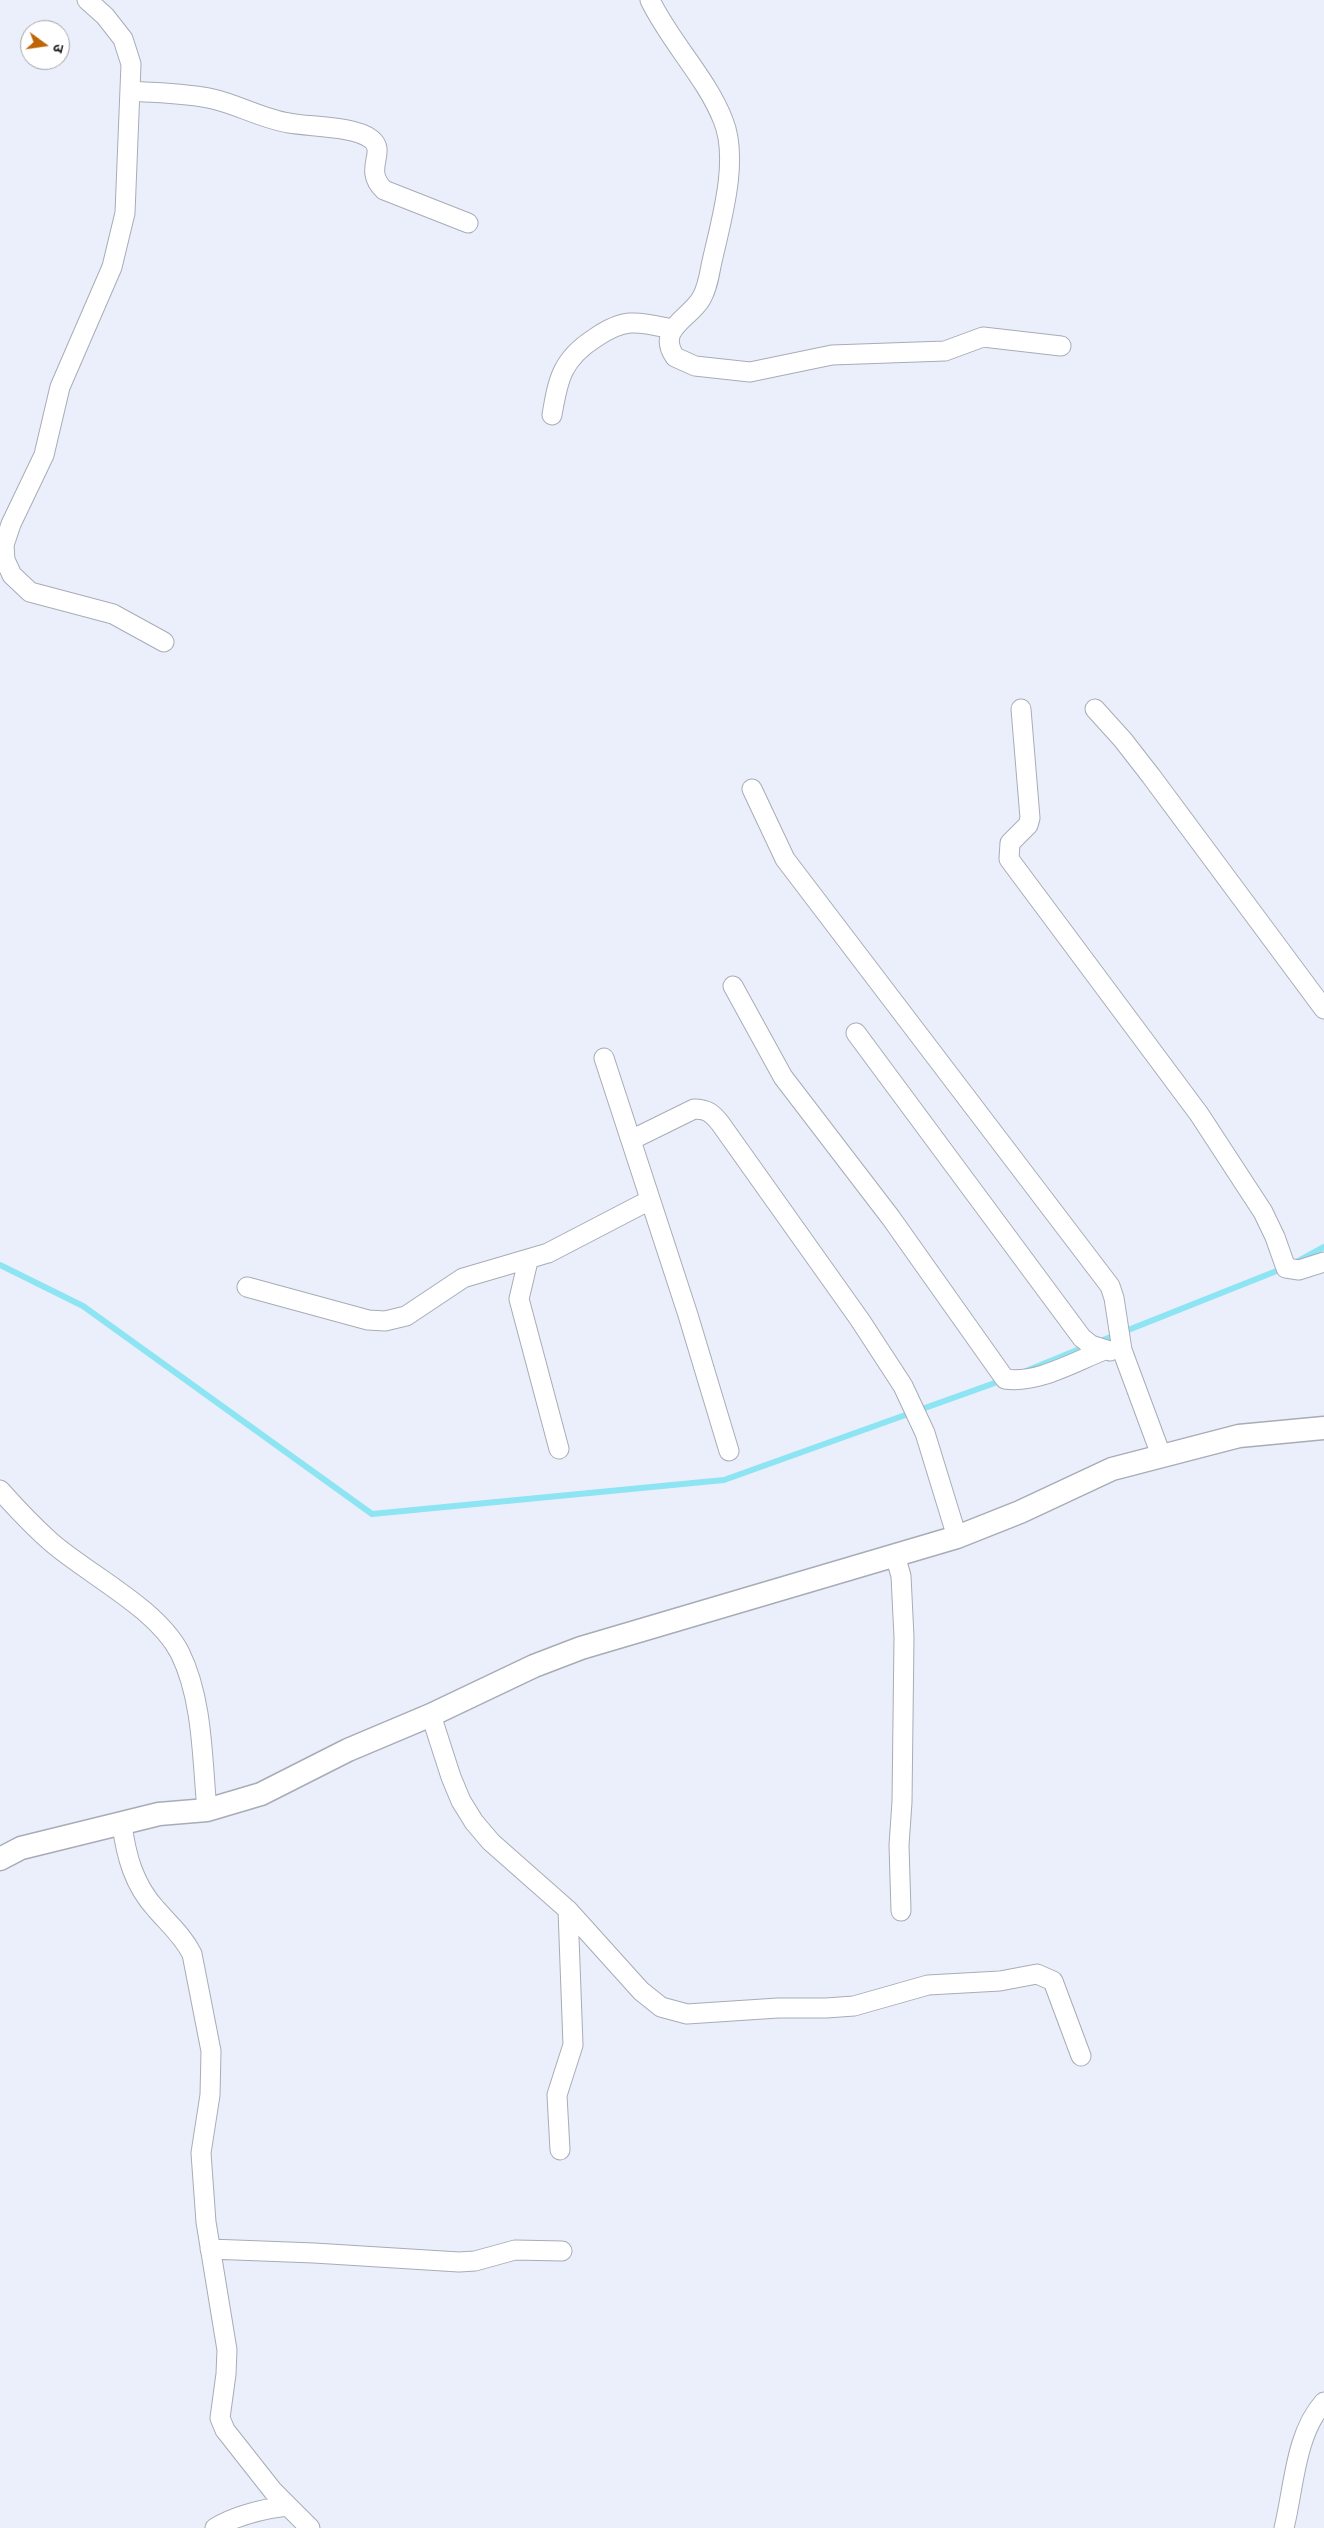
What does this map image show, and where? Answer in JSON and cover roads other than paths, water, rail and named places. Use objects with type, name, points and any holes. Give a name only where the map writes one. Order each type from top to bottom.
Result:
[{"type":"street","points":[[87,0],[105,16],[123,39],[130,64],[125,213],[112,267],[68,367],[44,454],[2,546],[5,560],[12,575],[30,592],[113,614],[164,642]]},
{"type":"street","points":[[650,0],[720,114],[730,155],[728,176],[706,286],[693,309],[672,329],[670,336],[672,353],[681,362],[695,366],[750,372],[832,355],[945,351],[983,337],[1061,346]]},
{"type":"street","points":[[130,91],[212,98],[268,119],[340,130],[370,139],[376,146],[378,154],[374,165],[375,179],[384,190],[468,223]]},
{"type":"street","points":[[552,415],[562,373],[568,360],[586,343],[612,328],[629,323],[672,329]]},
{"type":"street","points":[[1094,708],[1145,769],[1324,1010]]},
{"type":"street","points":[[1021,709],[1030,818],[1028,826],[1010,843],[1007,853],[1009,859],[1198,1114],[1263,1212],[1275,1237],[1286,1268],[1299,1270],[1324,1262]]},
{"type":"street","points":[[752,789],[785,859],[1110,1286],[1114,1298],[1118,1334],[1124,1356],[1161,1454]]},
{"type":"street","points":[[732,986],[783,1077],[891,1218],[1005,1379],[1022,1380],[1035,1377],[1105,1350]]},
{"type":"street","points":[[856,1033],[1082,1338],[1091,1345],[1124,1356]]},
{"type":"street","points":[[604,1058],[729,1450]]},
{"type":"street","points":[[630,1140],[694,1109],[704,1109],[712,1113],[860,1320],[912,1403],[925,1433],[957,1537]]},
{"type":"street","points":[[247,1287],[368,1320],[385,1321],[406,1316],[464,1278],[483,1271],[528,1261],[568,1243],[650,1200]]},
{"type":"street","points":[[528,1261],[520,1291],[520,1307],[559,1449]]},
{"type":"street","points":[[0,1859],[22,1848],[159,1814],[207,1810],[261,1794],[348,1750],[431,1715],[534,1666],[580,1648],[957,1537],[1020,1512],[1112,1469],[1161,1454],[1239,1436],[1324,1428]]},
{"type":"street","points":[[0,1490],[51,1542],[125,1596],[151,1619],[179,1652],[196,1702],[207,1810]]},
{"type":"street","points":[[895,1555],[901,1576],[903,1628],[902,1802],[899,1845],[901,1911]]},
{"type":"street","points":[[431,1715],[451,1777],[474,1822],[491,1842],[568,1910],[651,2000],[672,2011],[687,2014],[778,2008],[854,2006],[928,1985],[1000,1981],[1037,1974],[1053,1981],[1081,2056]]},
{"type":"street","points":[[122,1824],[128,1862],[135,1878],[144,1895],[186,1943],[196,1966],[211,2051],[210,2095],[201,2153],[210,2249],[227,2350],[220,2418],[222,2424],[272,2491],[310,2528]]},
{"type":"street","points":[[560,2150],[557,2095],[572,2045],[568,1910]]},
{"type":"street","points":[[210,2249],[314,2252],[459,2262],[475,2261],[515,2250],[562,2251]]},
{"type":"street","points":[[1284,2528],[1303,2443],[1313,2419],[1324,2402]]},
{"type":"street","points":[[216,2528],[258,2511],[288,2506]]},
{"type":"waterway","points":[[1293,1264],[1324,1247]]},
{"type":"waterway","points":[[0,1265],[83,1306],[372,1514],[724,1480],[1003,1380]]},
{"type":"waterway","points":[[1098,1342],[1284,1268]]},
{"type":"waterway","points":[[1026,1371],[1087,1346]]}]
